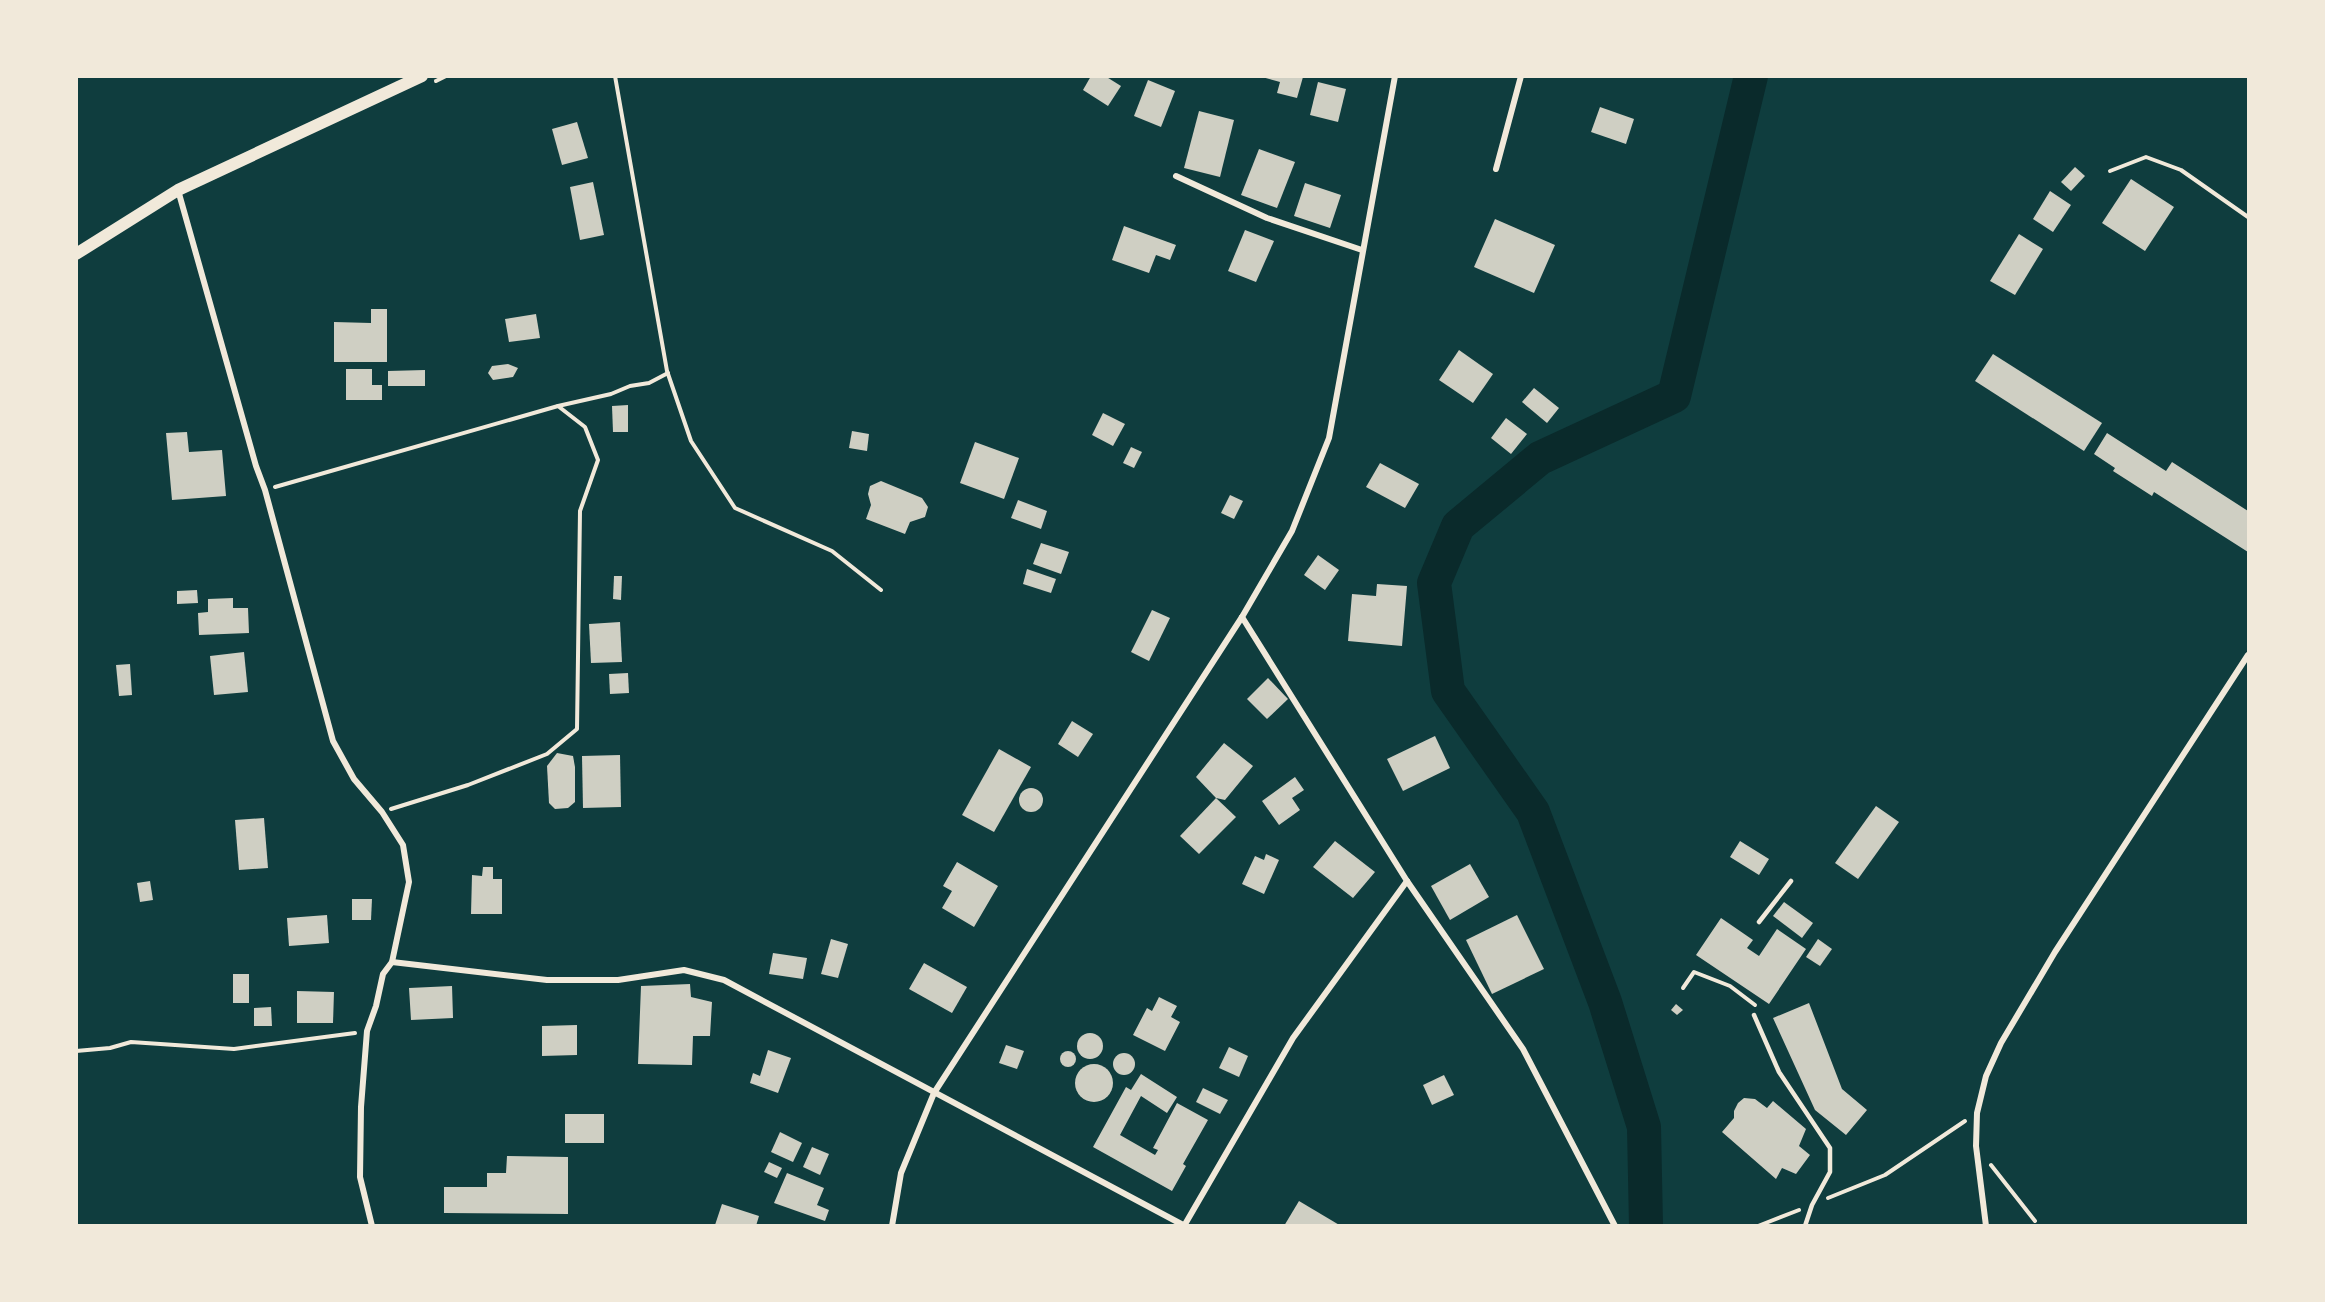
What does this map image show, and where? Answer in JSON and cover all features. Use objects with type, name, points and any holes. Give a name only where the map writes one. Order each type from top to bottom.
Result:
[{"type":"main road","points":[[76,254],[178,190],[422,76]]},
{"type":"street","points":[[892,1226],[901,1173],[934,1093],[1242,617],[1292,531],[1329,438],[1395,76]]},
{"type":"street","points":[[1496,169],[1521,76]]},
{"type":"street","points":[[1176,176],[1267,218],[1362,250]]},
{"type":"street","points":[[178,190],[256,466],[265,490],[333,741],[354,779],[382,812],[403,845],[409,882],[392,962],[383,974],[376,1006],[367,1031],[361,1107],[360,1177],[372,1226]]},
{"type":"street","points":[[1242,617],[1407,881],[1523,1049],[1615,1226]]},
{"type":"street","points":[[1986,1226],[1976,1146],[1977,1113],[1986,1076],[2001,1043],[2049,962],[2248,655]]},
{"type":"street","points":[[392,962],[547,980],[618,980],[684,969],[723,980],[1185,1225],[1293,1038],[1407,881]]},
{"type":"lane","points":[[1759,922],[1791,881]]},
{"type":"lane","points":[[1754,1015],[1779,1072],[1830,1148],[1830,1172],[1812,1205],[1805,1226]]},
{"type":"path","points":[[615,76],[668,373],[691,441],[735,508],[832,551],[881,590]]},
{"type":"path","points":[[2110,171],[2146,157],[2181,170],[2248,217]]},
{"type":"path","points":[[265,490],[558,406],[649,383],[668,373]]},
{"type":"path","points":[[382,812],[468,785],[548,754],[577,729],[580,511],[598,460],[585,427],[558,406]]},
{"type":"path","points":[[1683,988],[1694,972],[1730,986],[1755,1004]]},
{"type":"path","points":[[76,1051],[110,1048],[131,1042],[234,1049],[367,1031]]},
{"type":"path","points":[[1758,1226],[1885,1175],[1977,1113]]},
{"type":"path","points":[[1976,1146],[2035,1221]]},
{"type":"building","points":[[1091,76],[1105,76],[1121,86],[1108,106],[1083,90]]},
{"type":"building","points":[[1262,77],[1303,77],[1297,98],[1277,93],[1280,82]]},
{"type":"building","points":[[1148,80],[1175,91],[1161,127],[1134,116]]},
{"type":"building","points":[[1318,82],[1346,89],[1338,122],[1310,115]]},
{"type":"building","points":[[1600,107],[1634,119],[1626,144],[1591,132]]},
{"type":"building","points":[[1199,111],[1234,120],[1220,177],[1184,168]]},
{"type":"building","points":[[577,122],[588,158],[562,165],[552,129]]},
{"type":"building","points":[[1259,149],[1295,162],[1277,208],[1241,195]]},
{"type":"building","points":[[2075,167],[2085,176],[2071,191],[2061,182]]},
{"type":"building","points":[[2131,179],[2174,207],[2145,251],[2102,223]]},
{"type":"building","points":[[593,182],[604,235],[580,240],[570,187]]},
{"type":"building","points":[[1305,183],[1341,195],[1330,228],[1294,216]]},
{"type":"building","points":[[2050,191],[2071,205],[2053,232],[2033,219]]},
{"type":"building","points":[[1495,219],[1555,245],[1534,293],[1474,267]]},
{"type":"building","points":[[1124,226],[1176,245],[1170,260],[1156,255],[1149,273],[1112,260]]},
{"type":"building","points":[[1245,230],[1274,241],[1256,282],[1228,271]]},
{"type":"building","points":[[2019,234],[2043,249],[2015,295],[1990,281]]},
{"type":"building","points":[[371,309],[387,309],[387,362],[334,362],[334,322],[371,323]]},
{"type":"building","points":[[536,314],[540,338],[509,342],[505,319]]},
{"type":"building","points":[[1459,350],[1493,374],[1473,403],[1439,380]]},
{"type":"building","points":[[1993,354],[2102,423],[2084,451],[1975,381]]},
{"type":"building","points":[[508,364],[518,368],[513,377],[493,380],[488,373],[492,366]]},
{"type":"building","points":[[346,369],[372,369],[372,385],[382,385],[382,400],[346,400]]},
{"type":"building","points":[[425,370],[425,386],[388,386],[388,371]]},
{"type":"building","points":[[1534,388],[1559,408],[1547,423],[1522,402]]},
{"type":"building","points":[[628,405],[628,432],[613,432],[612,406]]},
{"type":"building","points":[[1103,413],[1125,424],[1113,446],[1092,435]]},
{"type":"building","points":[[1506,418],[1527,434],[1511,454],[1491,438]]},
{"type":"building","points":[[852,431],[869,434],[867,451],[849,448]]},
{"type":"building","points":[[187,432],[189,452],[222,450],[226,496],[172,500],[166,433]]},
{"type":"building","points":[[2107,433],[2166,471],[2172,462],[2248,511],[2248,552],[2154,492],[2152,496],[2113,471],[2115,468],[2094,454]]},
{"type":"building","points":[[975,442],[1019,458],[1004,499],[960,483]]},
{"type":"building","points":[[1131,447],[1142,452],[1134,468],[1123,463]]},
{"type":"building","points":[[1380,463],[1419,484],[1405,508],[1366,487]]},
{"type":"building","points":[[881,481],[922,498],[928,507],[925,517],[910,522],[905,534],[866,519],[871,505],[868,494],[870,486]]},
{"type":"building","points":[[1230,495],[1243,501],[1234,519],[1221,513]]},
{"type":"building","points":[[1018,500],[1047,511],[1041,529],[1011,518]]},
{"type":"building","points":[[1041,543],[1069,552],[1061,574],[1033,564]]},
{"type":"building","points":[[1318,555],[1339,570],[1325,590],[1304,575]]},
{"type":"building","points":[[1027,569],[1056,579],[1051,593],[1023,584]]},
{"type":"building","points":[[614,576],[622,576],[621,600],[613,599]]},
{"type":"building","points":[[1377,584],[1407,586],[1402,646],[1348,641],[1352,594],[1376,596]]},
{"type":"building","points":[[197,590],[198,603],[177,604],[177,591]]},
{"type":"building","points":[[233,598],[233,608],[248,608],[249,633],[199,635],[198,613],[208,612],[208,599]]},
{"type":"building","points":[[1152,610],[1170,618],[1149,661],[1131,652]]},
{"type":"building","points":[[620,622],[622,662],[591,663],[589,624]]},
{"type":"building","points":[[244,652],[248,692],[214,695],[210,656]]},
{"type":"building","points":[[130,664],[132,695],[119,696],[116,665]]},
{"type":"building","points":[[628,673],[629,693],[610,694],[609,674]]},
{"type":"building","points":[[1268,678],[1288,699],[1267,719],[1247,699]]},
{"type":"building","points":[[1072,721],[1093,734],[1078,757],[1058,744]]},
{"type":"building","points":[[1435,736],[1450,768],[1403,791],[1387,759]]},
{"type":"building","points":[[1224,743],[1253,766],[1225,800],[1216,798],[1196,777]]},
{"type":"building","points":[[999,749],[1031,767],[994,832],[962,815]]},
{"type":"building","points":[[557,753],[573,756],[575,802],[568,808],[555,809],[549,803],[547,766]]},
{"type":"building","points":[[620,755],[621,807],[583,808],[582,756]]},
{"type":"building","points":[[1295,777],[1304,790],[1292,798],[1300,810],[1279,825],[1262,801]]},
{"type":"building","points":[[1031,788],[1036,789],[1042,795],[1042,805],[1036,811],[1031,812],[1026,811],[1020,805],[1019,800],[1020,795],[1026,789]]},
{"type":"building","points":[[1216,798],[1236,817],[1199,854],[1180,836]]},
{"type":"building","points":[[1876,806],[1899,822],[1858,879],[1835,863]]},
{"type":"building","points":[[264,818],[268,868],[239,870],[235,820]]},
{"type":"building","points":[[1335,841],[1375,872],[1353,898],[1313,867]]},
{"type":"building","points":[[1740,841],[1769,859],[1759,875],[1730,857]]},
{"type":"building","points":[[1266,854],[1279,860],[1264,894],[1242,884],[1255,856],[1264,860]]},
{"type":"building","points":[[957,862],[998,886],[974,927],[942,908],[952,891],[943,886]]},
{"type":"building","points":[[1470,864],[1489,897],[1450,920],[1431,886]]},
{"type":"building","points":[[483,867],[493,867],[493,879],[502,879],[502,914],[471,914],[472,875],[482,876]]},
{"type":"building","points":[[150,881],[153,900],[140,902],[137,883]]},
{"type":"building","points":[[352,899],[372,899],[371,920],[352,920]]},
{"type":"building","points":[[1784,902],[1813,923],[1802,938],[1773,916]]},
{"type":"building","points":[[327,915],[329,943],[289,946],[287,918]]},
{"type":"building","points":[[1517,915],[1544,969],[1492,994],[1466,940]]},
{"type":"building","points":[[1721,918],[1753,940],[1747,948],[1759,956],[1777,929],[1806,949],[1769,1004],[1696,955]]},
{"type":"building","points":[[831,939],[848,944],[838,978],[821,974]]},
{"type":"building","points":[[1818,939],[1832,949],[1820,966],[1806,957]]},
{"type":"building","points":[[773,953],[807,958],[803,979],[769,974]]},
{"type":"building","points":[[924,963],[967,987],[952,1013],[909,989]]},
{"type":"building","points":[[233,974],[249,974],[249,1003],[233,1003]]},
{"type":"building","points":[[690,984],[691,997],[712,1002],[710,1036],[693,1036],[692,1065],[638,1064],[641,986]]},
{"type":"building","points":[[452,986],[453,1018],[411,1020],[409,988]]},
{"type":"building","points":[[297,991],[334,992],[333,1023],[297,1023]]},
{"type":"building","points":[[1159,997],[1177,1006],[1171,1017],[1180,1022],[1165,1051],[1133,1035],[1147,1008],[1152,1011]]},
{"type":"building","points":[[1809,1003],[1842,1089],[1867,1110],[1846,1135],[1815,1110],[1773,1018]]},
{"type":"building","points":[[1676,1004],[1683,1010],[1677,1015],[1671,1010]]},
{"type":"building","points":[[271,1007],[272,1026],[254,1026],[254,1008]]},
{"type":"building","points":[[577,1025],[577,1055],[542,1056],[542,1026]]},
{"type":"building","points":[[1090,1033],[1099,1037],[1103,1046],[1099,1055],[1090,1059],[1081,1055],[1077,1046],[1081,1037]]},
{"type":"building","points":[[1006,1045],[1024,1051],[1017,1069],[999,1063]]},
{"type":"building","points":[[1229,1047],[1248,1056],[1239,1077],[1219,1068]]},
{"type":"building","points":[[768,1050],[791,1058],[778,1093],[750,1083],[753,1073],[760,1076]]},
{"type":"building","points":[[1068,1051],[1076,1059],[1068,1067],[1060,1059]]},
{"type":"building","points":[[1124,1053],[1132,1056],[1135,1064],[1132,1072],[1124,1075],[1116,1072],[1113,1064],[1116,1056]]},
{"type":"building","points":[[1094,1064],[1107,1070],[1113,1083],[1107,1096],[1094,1102],[1081,1096],[1075,1083],[1081,1070]]},
{"type":"building","points":[[1141,1074],[1177,1097],[1167,1113],[1141,1096],[1120,1135],[1155,1155],[1158,1150],[1153,1148],[1177,1103],[1208,1120],[1183,1164],[1186,1166],[1172,1191],[1093,1147],[1126,1087],[1131,1090]]},
{"type":"building","points":[[1444,1075],[1454,1095],[1432,1105],[1423,1085]]},
{"type":"building","points":[[1203,1088],[1228,1100],[1220,1114],[1196,1102]]},
{"type":"building","points":[[1744,1098],[1755,1099],[1767,1108],[1773,1101],[1806,1129],[1799,1146],[1810,1155],[1796,1174],[1782,1168],[1776,1179],[1722,1132],[1734,1118],[1734,1111],[1738,1103]]},
{"type":"building","points":[[565,1114],[604,1114],[604,1143],[565,1143]]},
{"type":"building","points":[[780,1132],[802,1143],[793,1162],[771,1152]]},
{"type":"building","points":[[812,1147],[829,1154],[820,1175],[803,1167]]},
{"type":"building","points":[[507,1156],[568,1157],[568,1214],[444,1213],[444,1187],[487,1187],[487,1173],[506,1173]]},
{"type":"building","points":[[769,1162],[782,1168],[777,1178],[764,1172]]},
{"type":"building","points":[[787,1173],[824,1188],[817,1205],[829,1210],[825,1221],[774,1203]]},
{"type":"building","points":[[1299,1201],[1341,1226],[1284,1226]]},
{"type":"building","points":[[722,1204],[759,1216],[756,1226],[715,1225]]},
{"type":"waterway","points":[[1646,1226],[1644,1127],[1605,1002],[1533,812],[1448,691],[1434,583],[1458,526],[1540,458],[1674,396],[1751,76]]}]
